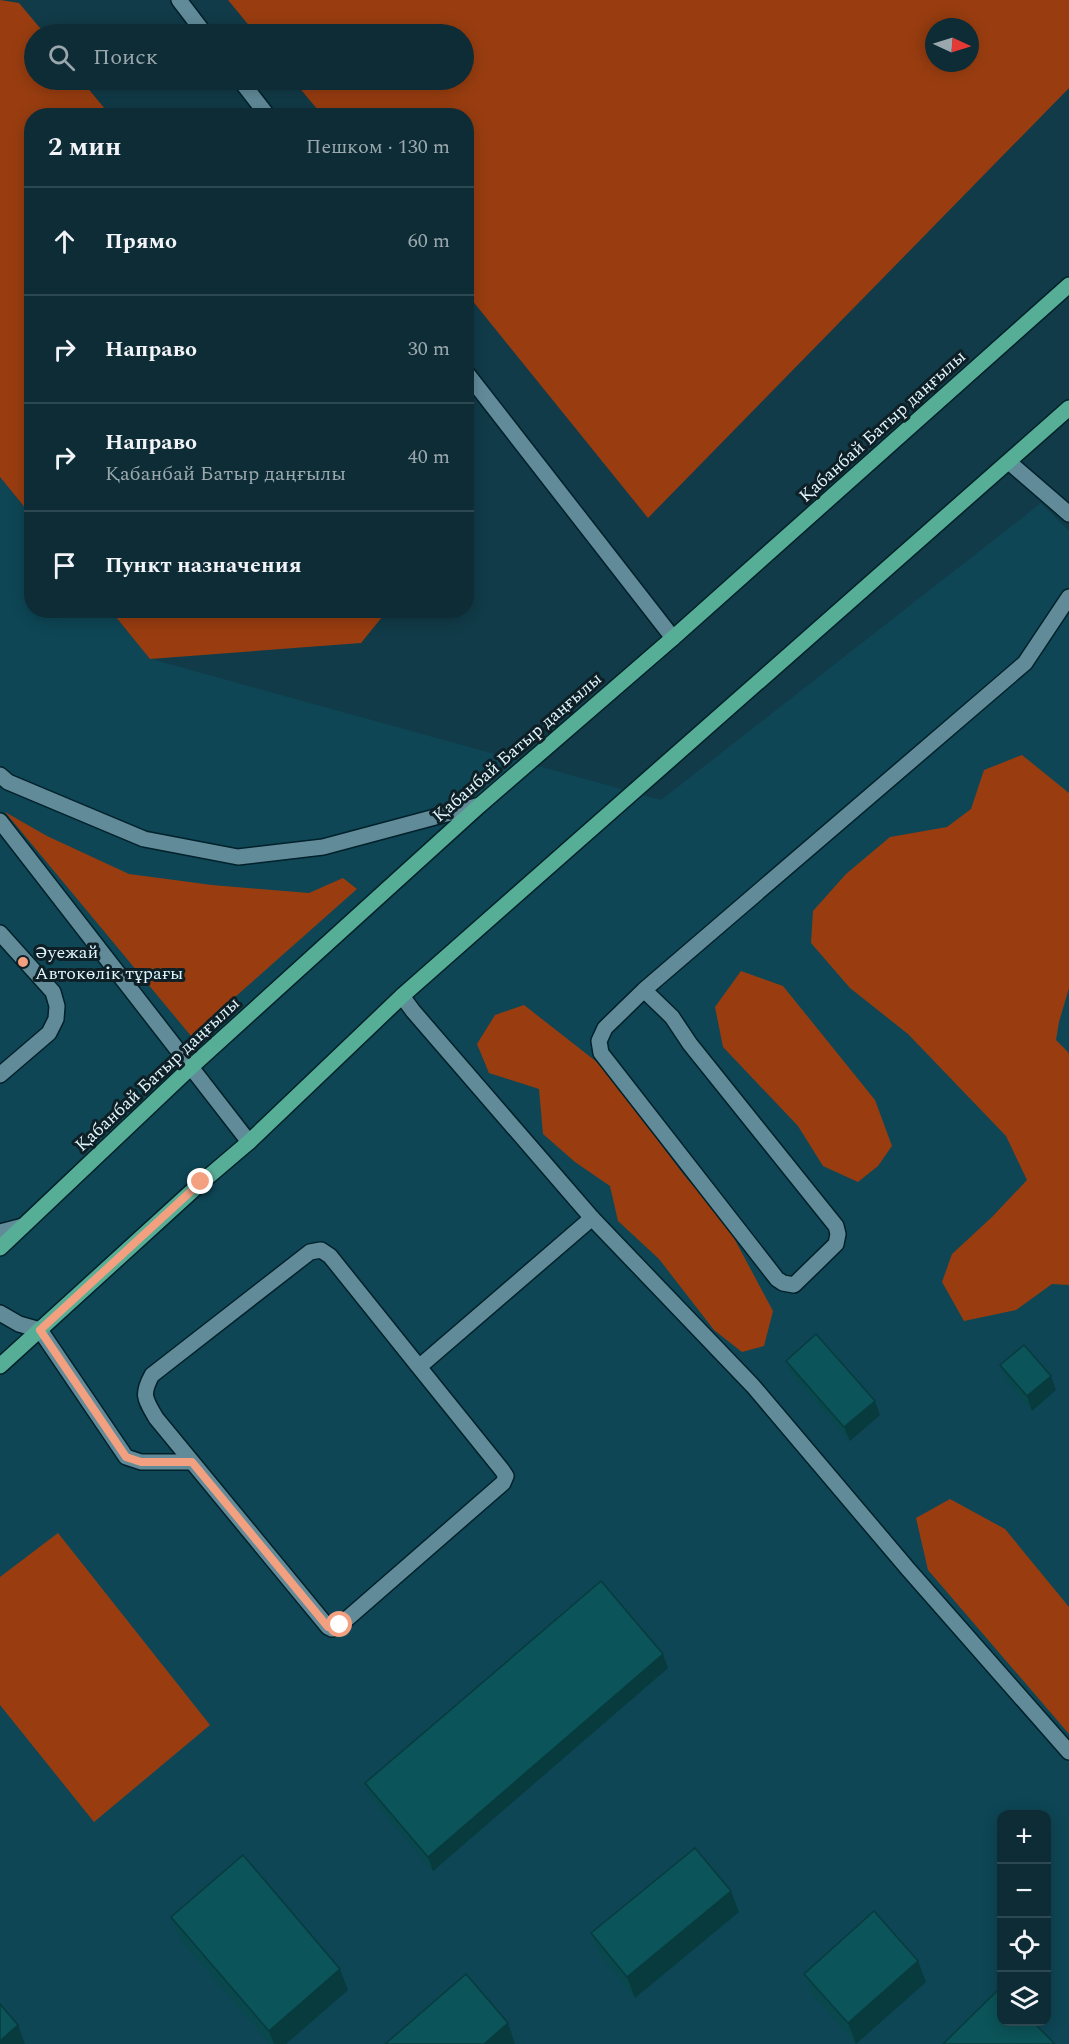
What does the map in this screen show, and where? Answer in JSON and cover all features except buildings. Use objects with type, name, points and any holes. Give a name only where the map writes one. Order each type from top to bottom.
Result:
[{"type":"main road","name":"Қабанбай Батыр даңғылы","points":[[0,1248],[190,1068],[480,805],[673,638],[1069,285]]},
{"type":"main road","points":[[0,1366],[201,1182],[249,1142],[402,996],[1069,408]]},
{"type":"street","points":[[179,0],[197,24]]},
{"type":"street","points":[[248,90],[262,108]]},
{"type":"street","points":[[474,382],[673,638]]},
{"type":"street","points":[[1009,462],[1069,514]]},
{"type":"street","points":[[644,990],[672,1017],[690,1044],[836,1227],[838,1234],[836,1244],[794,1285],[777,1279],[601,1053],[599,1041],[605,1028],[644,990],[1025,663],[1069,597]]},
{"type":"street","points":[[0,776],[8,782],[144,838],[238,857],[323,847],[480,805]]},
{"type":"street","points":[[0,821],[249,1142]]},
{"type":"street","points":[[0,933],[53,992],[57,1006],[56,1019],[49,1033],[0,1075]]},
{"type":"street","points":[[402,996],[412,1011],[592,1218],[753,1386],[908,1569],[1069,1752]]},
{"type":"street","points":[[419,1367],[592,1218]]},
{"type":"street","points":[[0,1233],[22,1226]]},
{"type":"street","points":[[321,1250],[330,1256],[419,1367],[506,1476],[503,1483],[393,1581],[336,1628],[328,1627],[156,1418],[147,1403],[145,1389],[152,1375],[310,1252],[321,1250]]},
{"type":"street","points":[[0,1313],[19,1324],[40,1330],[126,1457],[141,1462],[192,1462]]},
{"type":"shaded area","points":[[0,0],[19,3],[37,24],[24,24],[24,90],[89,90],[104,108],[24,108],[24,506],[0,477]]},
{"type":"shaded area","points":[[228,0],[1069,0],[1069,88],[648,518],[474,303],[474,108],[316,108],[301,90],[474,90],[474,24],[248,24]]},
{"type":"shaded area","points":[[0,477],[24,506],[24,618],[117,618],[151,659],[661,800],[1041,503],[1069,531],[1069,2044],[0,2044]]},
{"type":"shaded area","points":[[117,618],[381,618],[361,643],[150,659]]},
{"type":"shaded area","points":[[1022,755],[1069,793],[1069,988],[1056,1040],[1069,1055],[1069,1285],[1052,1284],[1016,1310],[964,1321],[942,1282],[952,1254],[1027,1180],[1006,1136],[908,1034],[850,988],[811,943],[813,911],[846,874],[890,837],[947,827],[971,809],[984,770]]},
{"type":"shaded area","points":[[5,812],[47,836],[129,874],[212,885],[309,893],[343,878],[357,889],[191,1036]]},
{"type":"shaded area","points":[[741,971],[783,986],[875,1100],[892,1146],[878,1166],[858,1182],[823,1166],[798,1126],[723,1047],[715,1007]]},
{"type":"shaded area","points":[[524,1005],[602,1066],[684,1175],[727,1225],[773,1311],[764,1346],[742,1352],[714,1330],[659,1259],[618,1221],[610,1186],[575,1162],[543,1134],[539,1089],[489,1073],[477,1044],[495,1015]]},
{"type":"shaded area","points":[[950,1499],[1005,1529],[1069,1607],[1069,1734],[928,1570],[916,1518]]},
{"type":"shaded area","points":[[58,1533],[210,1725],[94,1822],[0,1705],[0,1577]]},
{"type":"place","name":"Әуежай Автокөлік тұрағы","points":[[23,962]]},
{"type":"route","points":[[201,1182],[40,1330],[126,1457],[141,1462],[192,1462],[328,1627],[332,1629],[340,1625]]}]
